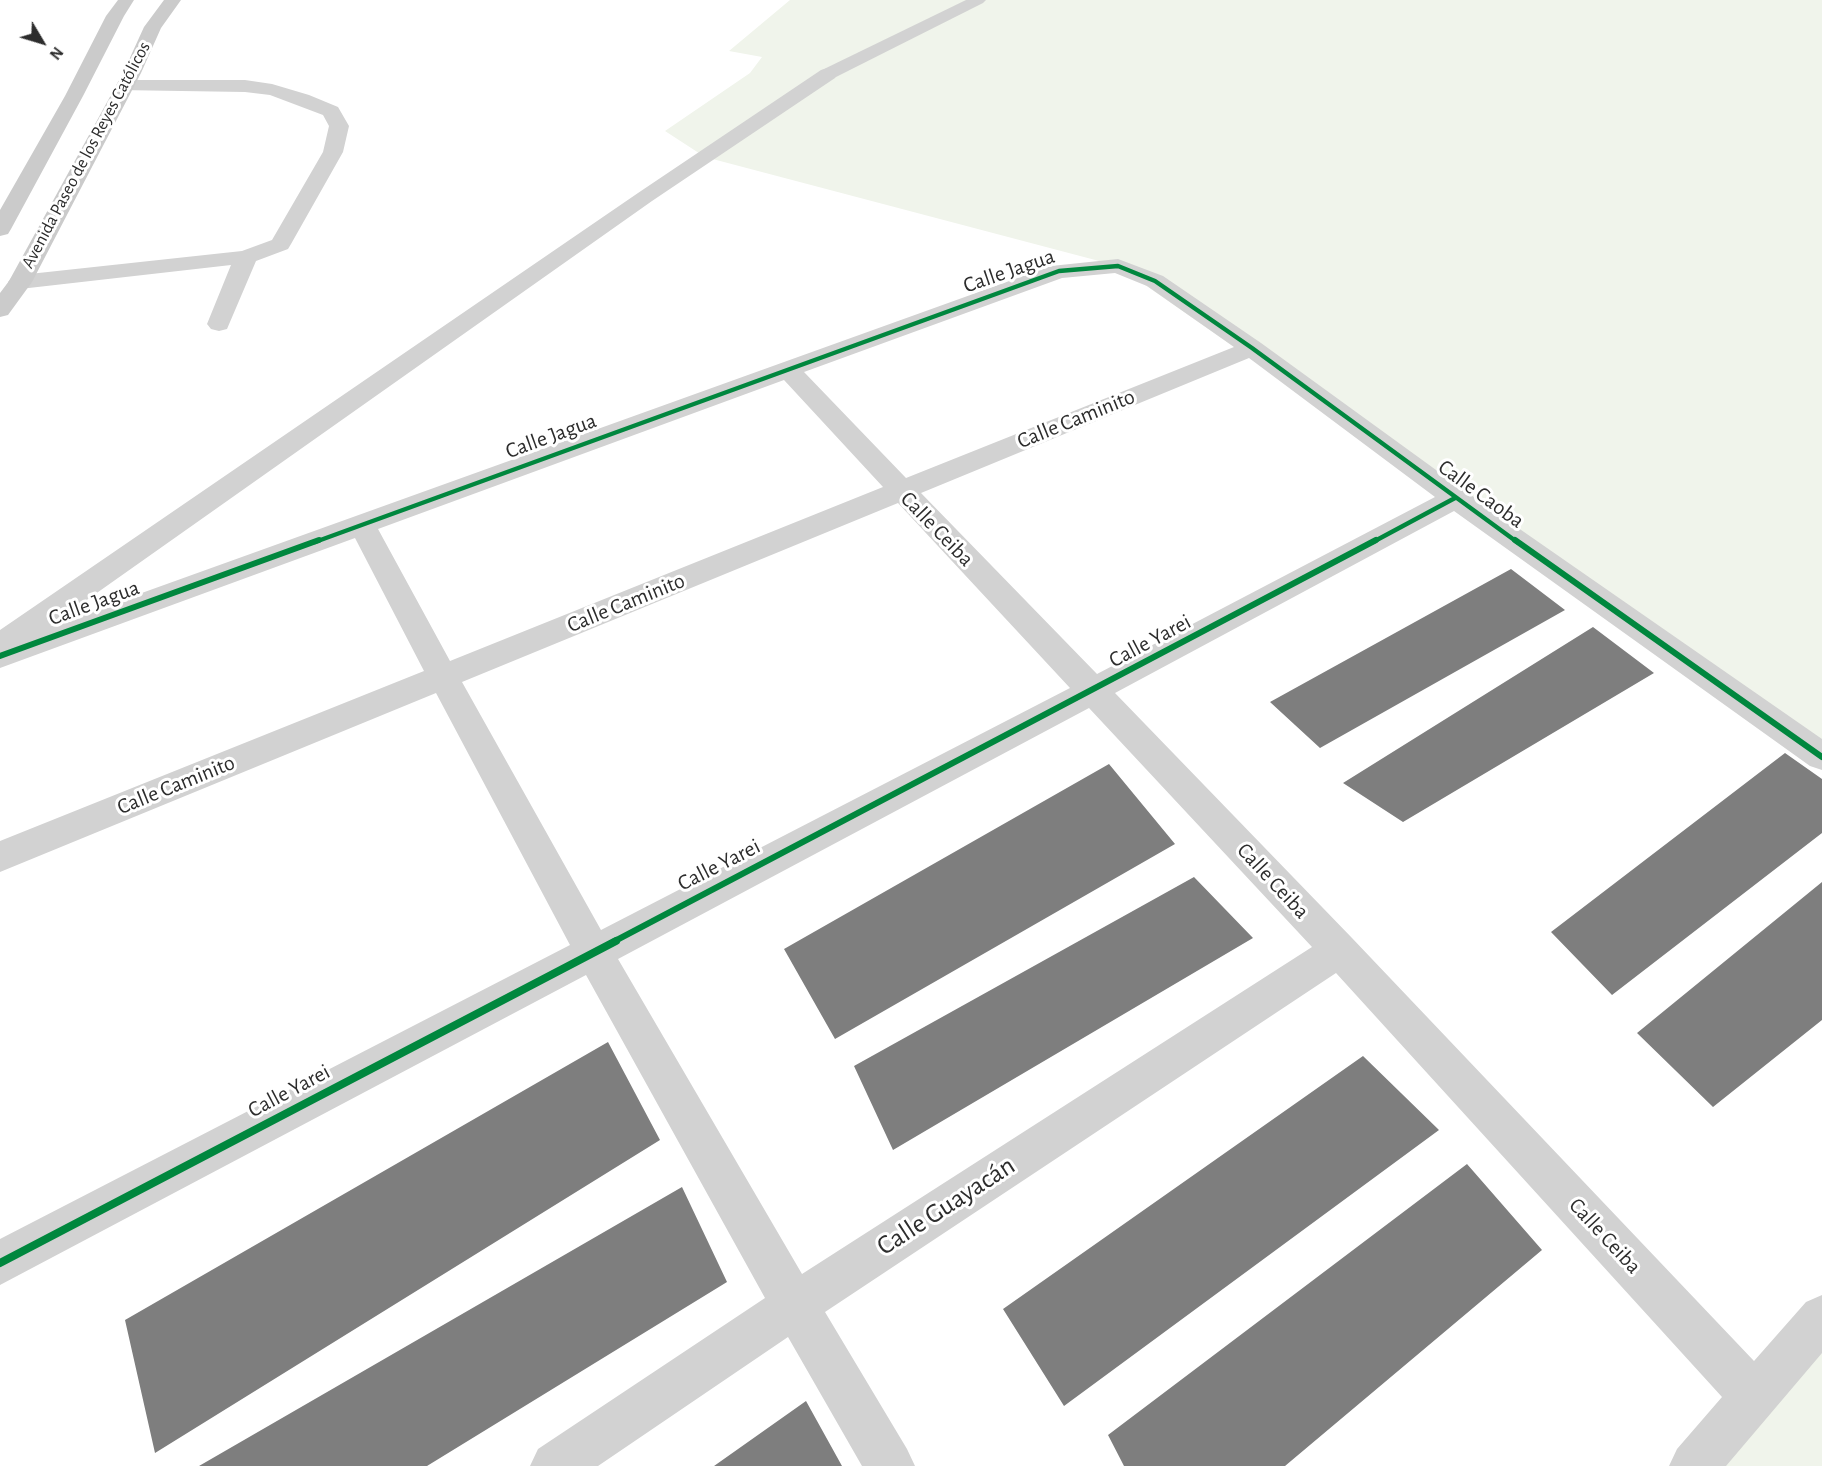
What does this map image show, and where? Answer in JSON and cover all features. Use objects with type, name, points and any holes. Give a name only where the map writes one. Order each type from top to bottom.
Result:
[{"type":"main road","name":"Avenida Paseo de los Reyes Católicos","points":[[0,229],[74,96],[115,16],[126,0]]},
{"type":"main road","name":"Avenida Paseo de los Reyes Católicos","points":[[0,310],[20,282],[125,86],[153,27],[173,0]]},
{"type":"street","points":[[0,646],[645,197],[828,74]]},
{"type":"street","points":[[20,282],[246,257],[280,244],[333,153],[339,126],[331,111],[302,99],[245,86],[125,86]]},
{"type":"street","points":[[219,324],[246,257]]},
{"type":"street","name":"Calle Caoba","points":[[1118,266],[1155,281],[1252,348],[1455,498],[1822,757]]},
{"type":"street","name":"Calle Jagua","points":[[0,656],[1059,271],[1118,266]]},
{"type":"street","name":"Calle Caminito","points":[[0,857],[1252,348]]},
{"type":"street","name":"Calle Ceiba","points":[[786,369],[1339,950],[1755,1397]]},
{"type":"street","name":"Calle Yarei","points":[[0,1263],[593,951],[1094,692],[1455,498]]},
{"type":"street","points":[[362,525],[593,951],[794,1305],[890,1466]]},
{"type":"street","name":"Calle Guayacán","points":[[555,1466],[794,1305],[1339,950]]},
{"type":"street","points":[[1694,1466],[1822,1318]]},
{"type":"lane","points":[[828,74],[978,0]]},
{"type":"shaded area","points":[[790,0],[1822,0],[1822,757],[1118,266],[705,157],[665,131],[750,73],[762,57],[729,51]]},
{"type":"shaded area","points":[[1822,1319],[1822,1466],[1694,1466]]},
{"type":"building","points":[[1511,569],[1565,610],[1320,748],[1270,702]]},
{"type":"building","points":[[1593,627],[1654,673],[1403,822],[1343,783]]},
{"type":"building","points":[[1785,753],[1822,779],[1822,833],[1612,995],[1551,932]]},
{"type":"building","points":[[1109,764],[1175,844],[835,1039],[784,949]]},
{"type":"building","points":[[1194,877],[1253,938],[893,1150],[854,1066]]},
{"type":"building","points":[[1822,882],[1822,1020],[1713,1107],[1637,1033]]},
{"type":"building","points":[[608,1042],[660,1140],[155,1453],[125,1320]]},
{"type":"building","points":[[1363,1056],[1439,1130],[1064,1406],[1003,1309]]},
{"type":"building","points":[[1467,1164],[1542,1250],[1285,1466],[1124,1466],[1108,1435]]},
{"type":"building","points":[[682,1187],[727,1282],[427,1466],[199,1466]]},
{"type":"building","points":[[806,1401],[842,1466],[714,1466]]},
{"type":"cycle path","points":[[0,656],[1059,271],[1118,266],[1155,281],[1252,348],[1455,498],[1822,757]]},
{"type":"cycle path","points":[[0,1263],[910,787],[1455,498]]}]
